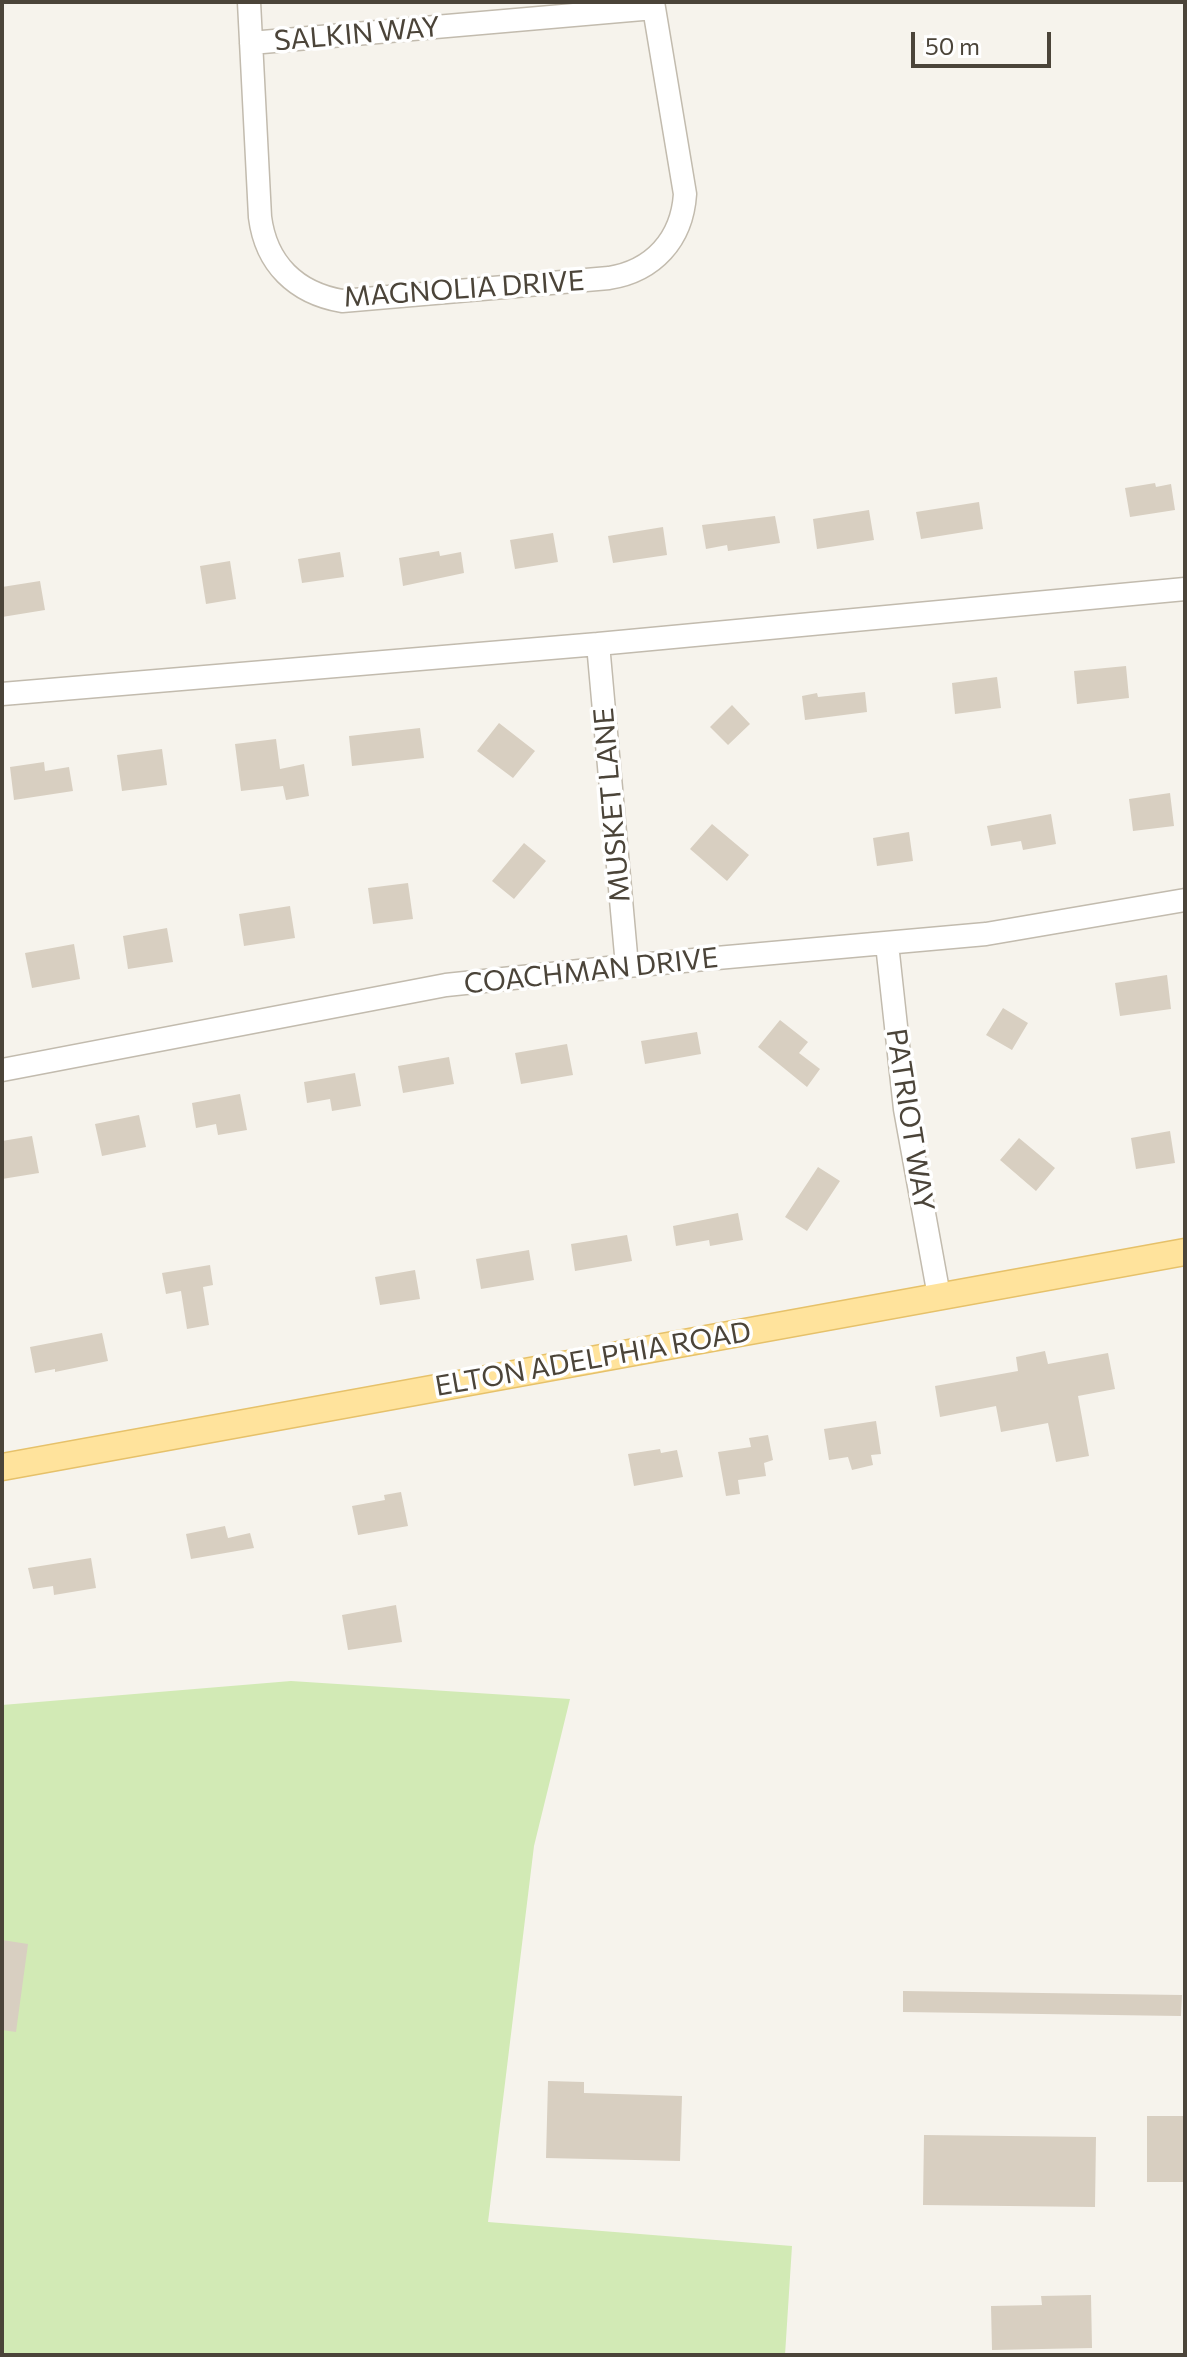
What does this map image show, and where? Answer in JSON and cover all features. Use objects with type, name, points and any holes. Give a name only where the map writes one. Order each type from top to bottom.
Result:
[{"type":"main road","name":"ELTON ADELPHIA ROAD","points":[[2,1467],[1185,1252]]},
{"type":"street","name":"MAGNOLIA DRIVE","points":[[249,2],[262,231],[266,245],[280,269],[302,288],[328,298],[356,300],[622,276],[648,265],[659,256],[675,234],[684,208],[684,181],[654,5]]},
{"type":"street","name":"SALKIN WAY","points":[[251,43],[654,5]]},
{"type":"street","points":[[2,694],[598,644],[1185,589]]},
{"type":"street","name":"MUSKET LANE","points":[[598,644],[627,966]]},
{"type":"street","name":"COACHMAN DRIVE","points":[[2,1070],[446,985],[1001,932],[1185,900]]},
{"type":"street","name":"PATRIOT WAY","points":[[887,944],[905,1109],[939,1296]]},
{"type":"green space","points":[[291,1681],[570,1699],[534,1846],[488,2222],[792,2246],[785,2355],[2,2355],[2,1705]]},
{"type":"building","points":[[1155,483],[1156,487],[1171,484],[1175,510],[1130,517],[1125,488]]},
{"type":"building","points":[[979,502],[983,529],[921,539],[916,512]]},
{"type":"building","points":[[869,510],[874,540],[817,549],[813,519]]},
{"type":"building","points":[[775,516],[780,543],[728,551],[727,545],[706,549],[702,525]]},
{"type":"building","points":[[663,527],[667,555],[613,563],[608,536]]},
{"type":"building","points":[[553,533],[558,562],[515,569],[510,540]]},
{"type":"building","points":[[439,551],[440,556],[461,552],[464,573],[403,586],[399,558]]},
{"type":"building","points":[[340,552],[344,577],[302,583],[298,559]]},
{"type":"building","points":[[230,561],[236,599],[206,604],[200,566]]},
{"type":"building","points":[[40,581],[45,610],[2,617],[2,587]]},
{"type":"building","points":[[1126,666],[1129,698],[1077,704],[1074,671]]},
{"type":"building","points":[[997,677],[1001,708],[955,714],[952,683]]},
{"type":"building","points":[[865,692],[867,712],[805,720],[802,696]]},
{"type":"building","points":[[732,705],[750,724],[728,745],[710,727]]},
{"type":"building","points":[[499,723],[535,751],[513,778],[477,751]]},
{"type":"building","points":[[420,728],[424,758],[352,766],[349,736]]},
{"type":"building","points":[[276,739],[280,769],[304,764],[309,796],[286,800],[283,786],[241,791],[235,744]]},
{"type":"building","points":[[162,749],[167,785],[122,791],[117,755]]},
{"type":"building","points":[[44,762],[45,771],[69,767],[73,791],[14,800],[10,767]]},
{"type":"building","points":[[1170,793],[1174,826],[1133,831],[1129,799]]},
{"type":"building","points":[[1051,814],[1056,844],[1023,850],[1021,841],[991,846],[987,826]]},
{"type":"building","points":[[712,824],[749,855],[727,881],[690,849]]},
{"type":"building","points":[[909,832],[913,861],[877,866],[873,838]]},
{"type":"building","points":[[524,843],[546,861],[514,899],[492,881]]},
{"type":"building","points":[[408,883],[413,919],[373,924],[368,888]]},
{"type":"building","points":[[290,906],[295,938],[244,946],[239,914]]},
{"type":"building","points":[[167,928],[173,962],[128,969],[123,936]]},
{"type":"building","points":[[74,944],[80,979],[32,988],[25,953]]},
{"type":"building","points":[[1167,975],[1171,1009],[1120,1016],[1115,983]]},
{"type":"building","points":[[1003,1008],[1028,1023],[1012,1050],[986,1035]]},
{"type":"building","points":[[780,1020],[808,1042],[799,1053],[820,1069],[807,1087],[758,1047]]},
{"type":"building","points":[[697,1032],[701,1054],[645,1064],[641,1041]]},
{"type":"building","points":[[567,1044],[573,1075],[521,1084],[515,1053]]},
{"type":"building","points":[[449,1057],[454,1084],[403,1093],[398,1066]]},
{"type":"building","points":[[355,1073],[361,1106],[332,1111],[330,1099],[307,1103],[304,1082]]},
{"type":"building","points":[[240,1094],[247,1130],[218,1135],[216,1124],[196,1128],[192,1103]]},
{"type":"building","points":[[139,1115],[146,1147],[102,1156],[95,1124]]},
{"type":"building","points":[[1170,1131],[1175,1163],[1136,1169],[1131,1138]]},
{"type":"building","points":[[32,1136],[39,1173],[2,1179],[2,1141]]},
{"type":"building","points":[[1019,1138],[1055,1168],[1036,1191],[1000,1160]]},
{"type":"building","points":[[818,1167],[840,1181],[807,1231],[785,1217]]},
{"type":"building","points":[[738,1213],[743,1240],[710,1246],[709,1240],[676,1246],[673,1226]]},
{"type":"building","points":[[627,1235],[632,1261],[575,1271],[571,1244]]},
{"type":"building","points":[[529,1250],[534,1280],[481,1289],[476,1259]]},
{"type":"building","points":[[210,1265],[213,1285],[203,1287],[209,1325],[187,1329],[181,1291],[166,1294],[162,1273]]},
{"type":"building","points":[[415,1270],[420,1299],[380,1305],[375,1277]]},
{"type":"building","points":[[102,1333],[108,1361],[35,1373],[30,1347]]},
{"type":"building","points":[[1045,1351],[1048,1364],[1108,1353],[1115,1389],[1078,1396],[1089,1456],[1056,1462],[1048,1423],[1001,1432],[996,1406],[940,1417],[935,1386],[1018,1371],[1016,1357]]},
{"type":"building","points":[[876,1421],[881,1454],[871,1455],[873,1465],[852,1470],[848,1457],[829,1460],[824,1429]]},
{"type":"building","points":[[768,1435],[773,1460],[764,1463],[766,1476],[738,1480],[740,1494],[726,1496],[718,1452],[751,1447],[749,1438]]},
{"type":"building","points":[[660,1449],[661,1453],[677,1450],[683,1477],[634,1486],[628,1454]]},
{"type":"building","points":[[401,1492],[408,1526],[358,1535],[352,1506],[385,1500],[384,1495]]},
{"type":"building","points":[[225,1526],[228,1538],[250,1533],[254,1548],[191,1559],[186,1534]]},
{"type":"building","points":[[91,1558],[96,1588],[54,1595],[53,1586],[33,1589],[28,1568]]},
{"type":"building","points":[[396,1605],[402,1642],[348,1650],[342,1615]]},
{"type":"building","points":[[2,1940],[28,1944],[16,2032],[2,2030]]},
{"type":"building","points":[[903,1991],[1182,1995],[1181,2016],[903,2012]]},
{"type":"building","points":[[548,2081],[584,2082],[584,2093],[682,2096],[680,2161],[546,2158]]},
{"type":"building","points":[[1147,2116],[1185,2116],[1185,2182],[1147,2182]]},
{"type":"building","points":[[924,2135],[1096,2137],[1095,2207],[923,2205]]},
{"type":"building","points":[[1091,2295],[1092,2348],[992,2350],[991,2306],[1042,2305],[1041,2296]]}]
